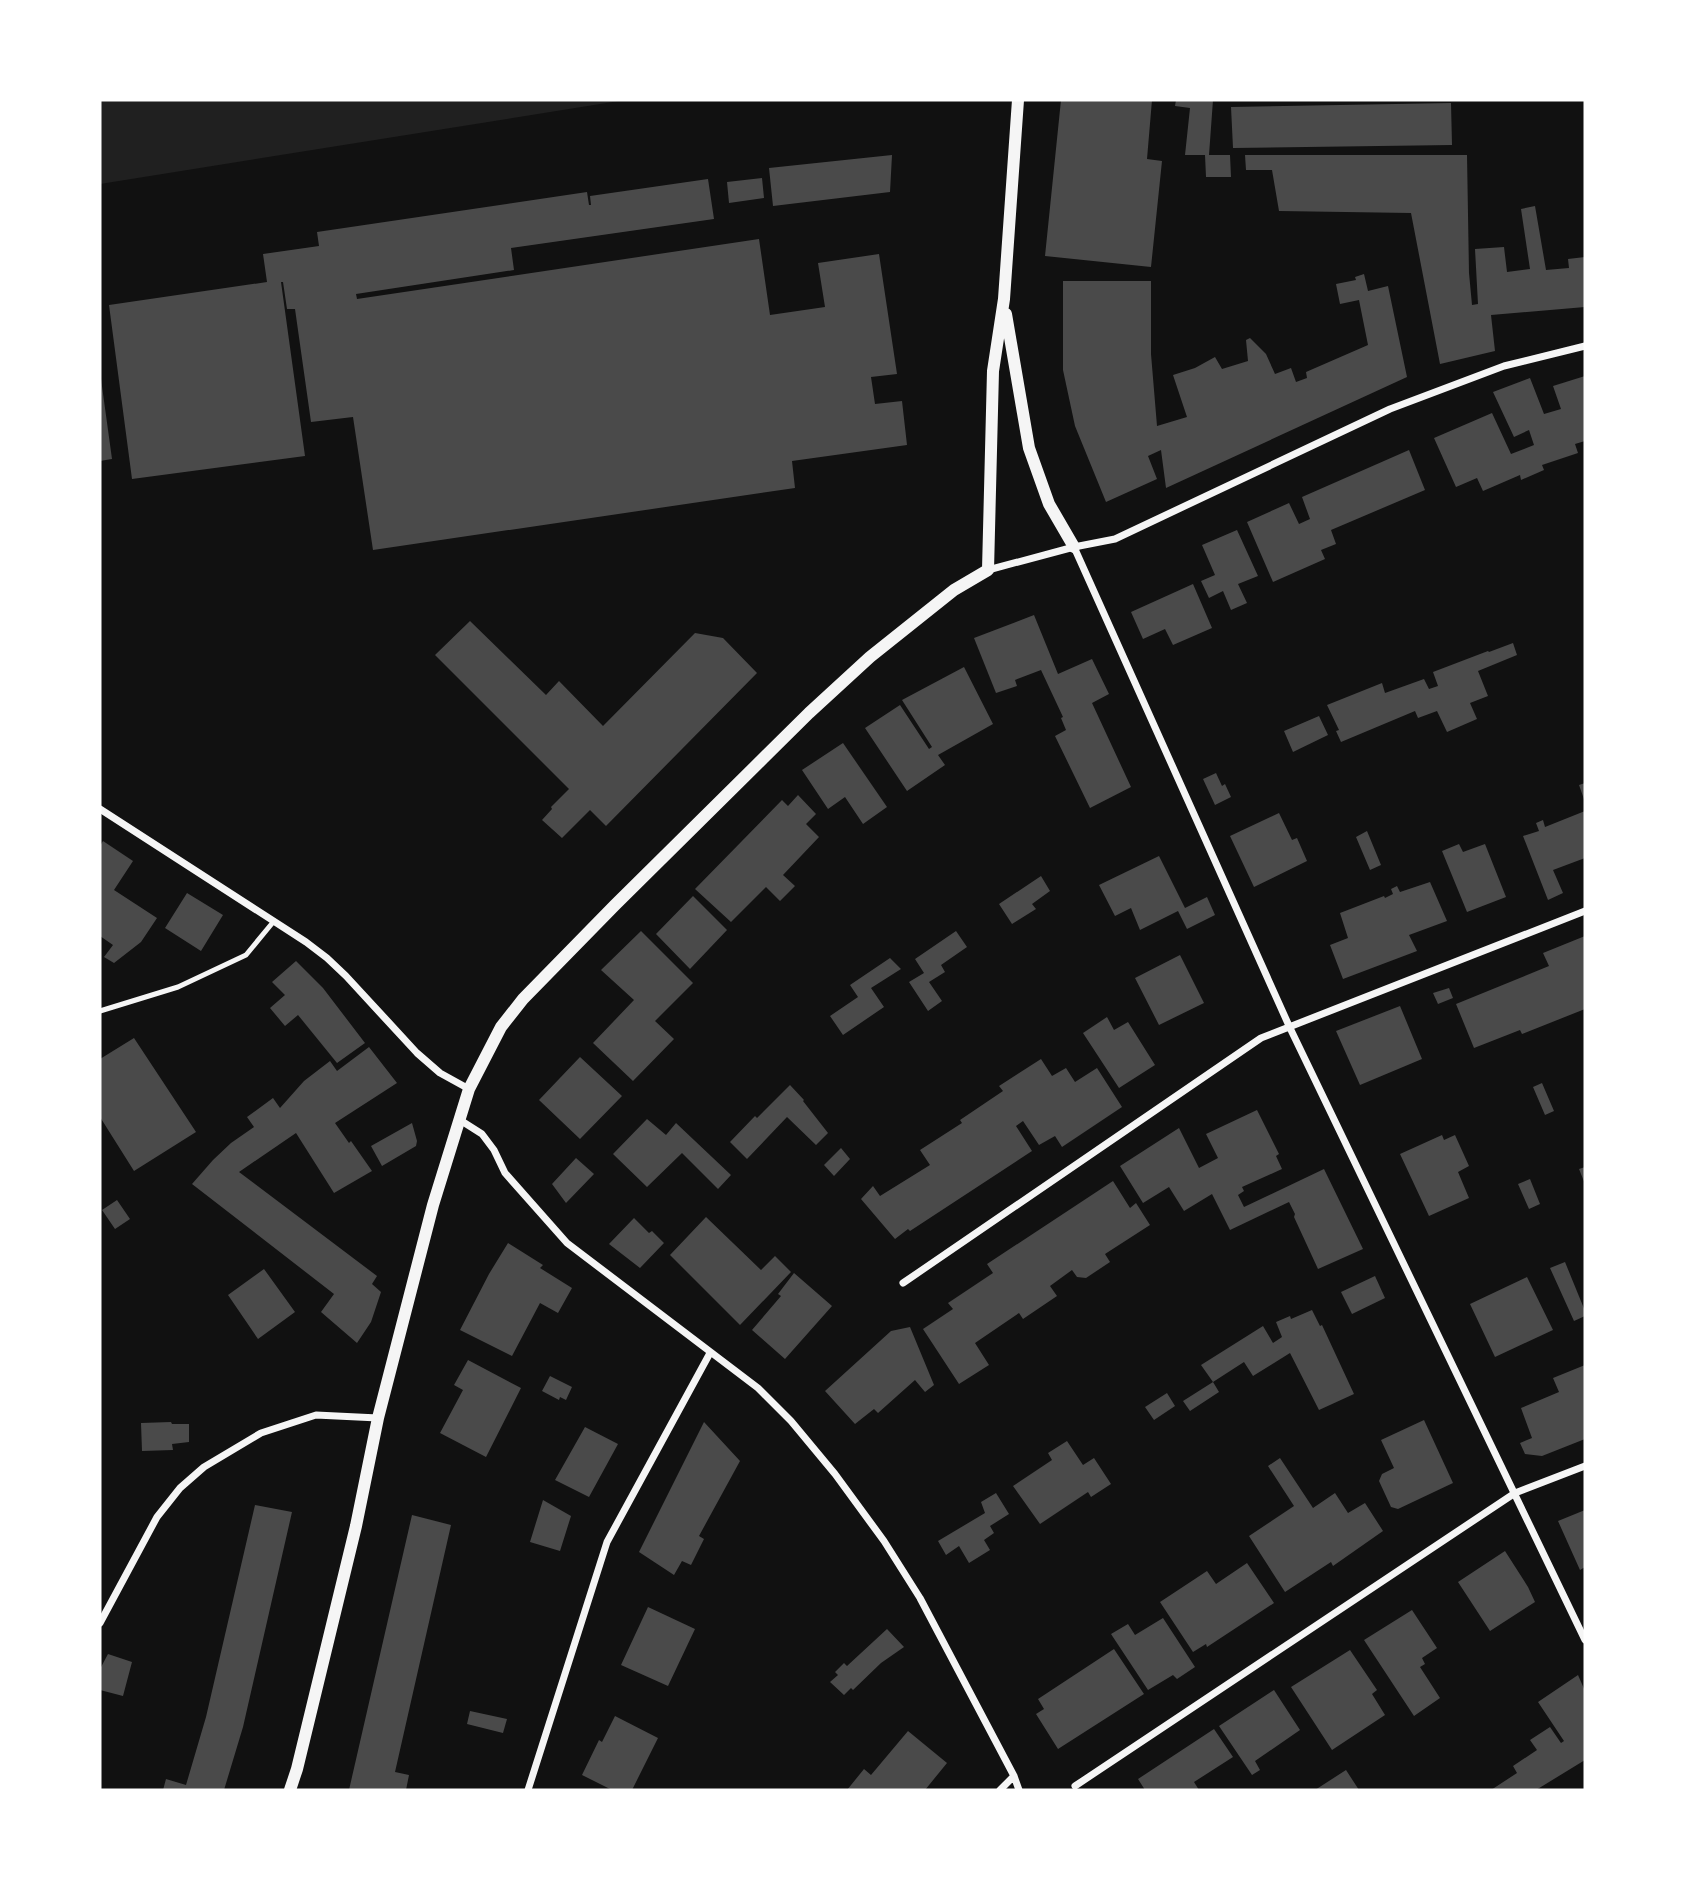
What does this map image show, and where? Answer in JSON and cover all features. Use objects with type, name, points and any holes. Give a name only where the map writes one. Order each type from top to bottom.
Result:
[{"type":"street","points":[[988,570],[993,371],[1004,299],[1018,100]]},
{"type":"street","points":[[1004,299],[1029,448],[1049,503],[1074,547],[1290,1028],[1585,1640]]},
{"type":"street","points":[[290,1790],[298,1769],[356,1526],[378,1419],[433,1205],[469,1089],[502,1027],[523,999],[809,713],[870,657],[954,590],[988,570],[1115,539],[1390,409],[1504,366],[1585,346]]},
{"type":"street","points":[[100,809],[327,958],[417,1053],[440,1073],[469,1089]]},
{"type":"street","points":[[903,1283],[1261,1038],[1585,911]]},
{"type":"street","points":[[460,1120],[482,1134],[494,1150],[505,1173],[567,1242],[758,1388],[791,1421],[835,1474],[884,1541],[920,1598],[1019,1790]]},
{"type":"street","points":[[528,1790],[607,1542],[710,1353]]},
{"type":"street","points":[[100,1623],[157,1517],[180,1488],[204,1467],[261,1433],[316,1415],[378,1419]]},
{"type":"street","points":[[1075,1786],[1515,1493],[1585,1466]]},
{"type":"street","points":[[1000,1790],[1014,1776]]},
{"type":"lane","points":[[100,1011],[178,987],[247,955],[274,921]]},
{"type":"shaded area","points":[[100,100],[625,100],[100,184]]},
{"type":"building","points":[[1061,100],[1152,100],[1147,159],[1162,161],[1151,267],[1045,256]]},
{"type":"building","points":[[1176,100],[1213,100],[1209,155],[1230,155],[1231,177],[1206,177],[1205,155],[1185,155],[1190,108],[1175,106]]},
{"type":"building","points":[[1451,103],[1452,145],[1233,148],[1231,107]]},
{"type":"building","points":[[892,155],[890,192],[773,206],[769,168]]},
{"type":"building","points":[[1245,155],[1467,155],[1472,305],[1478,304],[1475,249],[1504,247],[1507,272],[1530,269],[1521,209],[1535,206],[1546,270],[1569,268],[1568,259],[1585,257],[1585,307],[1491,315],[1495,351],[1440,364],[1411,213],[1279,211],[1272,170],[1246,170]]},
{"type":"building","points":[[762,178],[764,198],[729,203],[727,182]]},
{"type":"building","points":[[708,179],[714,219],[511,248],[514,270],[356,294],[357,299],[759,239],[770,315],[825,307],[818,263],[879,254],[897,374],[871,377],[875,404],[902,401],[907,445],[792,461],[795,488],[373,550],[353,417],[311,422],[295,309],[287,309],[281,282],[305,456],[132,479],[109,305],[267,282],[263,254],[319,246],[317,232],[587,192],[591,205],[590,196]]},
{"type":"building","points":[[1364,274],[1368,291],[1388,286],[1407,377],[1166,488],[1161,450],[1148,456],[1157,479],[1106,502],[1075,426],[1063,370],[1063,281],[1151,281],[1151,354],[1157,426],[1187,417],[1173,375],[1195,368],[1215,357],[1222,369],[1248,361],[1246,340],[1250,338],[1266,354],[1275,374],[1291,368],[1296,382],[1307,378],[1306,372],[1368,345],[1359,300],[1340,304],[1336,284],[1356,280],[1355,277]]},
{"type":"building","points":[[1585,376],[1585,441],[1575,444],[1578,453],[1542,465],[1544,470],[1521,480],[1520,475],[1483,491],[1477,478],[1456,487],[1434,438],[1492,413],[1511,454],[1534,445],[1529,430],[1514,437],[1493,392],[1530,378],[1544,414],[1561,409],[1553,386]]},
{"type":"building","points":[[100,379],[112,459],[100,461]]},
{"type":"building","points":[[1409,450],[1425,490],[1331,530],[1336,544],[1321,550],[1325,559],[1273,582],[1247,522],[1289,503],[1299,524],[1310,519],[1302,497]]},
{"type":"building","points":[[1237,530],[1258,576],[1238,584],[1247,603],[1231,610],[1223,591],[1209,598],[1201,581],[1215,575],[1202,545]]},
{"type":"building","points":[[1193,584],[1212,628],[1173,645],[1165,629],[1143,639],[1131,612]]},
{"type":"building","points":[[1034,615],[1058,674],[1092,659],[1109,694],[1092,703],[1131,787],[1090,808],[1055,736],[1066,730],[1061,718],[1063,717],[1041,670],[1015,680],[1017,686],[996,693],[974,638]]},
{"type":"building","points":[[470,621],[546,695],[559,681],[603,726],[695,633],[723,638],[757,673],[606,826],[590,810],[562,838],[542,820],[569,789],[435,655]]},
{"type":"building","points":[[1513,643],[1517,655],[1478,671],[1488,696],[1470,703],[1477,719],[1447,732],[1437,711],[1418,718],[1415,711],[1341,742],[1336,731],[1339,730],[1327,705],[1382,683],[1385,693],[1424,679],[1429,689],[1438,686],[1433,672]]},
{"type":"building","points":[[964,667],[993,724],[938,755],[945,765],[907,791],[865,728],[900,705],[929,749],[932,747],[902,700]]},
{"type":"building","points":[[1319,716],[1328,735],[1293,752],[1284,731]]},
{"type":"building","points":[[843,743],[887,807],[863,824],[845,797],[828,809],[802,770]]},
{"type":"building","points":[[1216,773],[1231,797],[1215,805],[1203,779]]},
{"type":"building","points":[[1585,783],[1585,802],[1579,785]]},
{"type":"building","points":[[798,795],[816,814],[806,824],[819,837],[783,875],[795,886],[780,901],[766,887],[731,922],[695,889],[782,800],[788,806]]},
{"type":"building","points":[[1585,811],[1585,858],[1553,870],[1563,893],[1548,900],[1523,836],[1539,831],[1536,823],[1543,820],[1545,827]]},
{"type":"building","points":[[1279,813],[1292,840],[1297,838],[1307,861],[1254,887],[1230,836]]},
{"type":"building","points":[[1367,831],[1381,865],[1370,870],[1356,837]]},
{"type":"building","points":[[103,841],[133,861],[114,890],[157,918],[141,942],[114,963],[104,957],[113,945],[100,936],[100,846]]},
{"type":"building","points":[[1459,844],[1463,852],[1485,844],[1506,897],[1467,912],[1442,851]]},
{"type":"building","points":[[1159,856],[1185,908],[1207,897],[1215,915],[1187,929],[1178,911],[1140,930],[1131,908],[1115,916],[1099,885]]},
{"type":"building","points":[[1041,876],[1050,891],[1032,904],[1036,909],[1012,924],[999,904]]},
{"type":"building","points":[[1430,882],[1447,921],[1409,935],[1417,951],[1343,979],[1330,945],[1348,938],[1340,913],[1384,896],[1385,898],[1393,894],[1391,889],[1397,886],[1400,892]]},
{"type":"building","points":[[187,893],[223,915],[201,951],[165,928]]},
{"type":"building","points":[[693,896],[727,930],[690,969],[656,934]]},
{"type":"building","points":[[641,931],[693,983],[655,1021],[674,1039],[633,1081],[593,1043],[634,1000],[601,970]]},
{"type":"building","points":[[956,931],[967,947],[941,965],[945,972],[929,982],[942,1001],[928,1011],[909,982],[924,973],[915,959]]},
{"type":"building","points":[[1585,936],[1585,1009],[1522,1034],[1520,1030],[1474,1048],[1456,1004],[1549,966],[1543,953]]},
{"type":"building","points":[[1180,955],[1204,1003],[1159,1025],[1135,978]]},
{"type":"building","points":[[890,958],[901,969],[871,988],[884,1007],[843,1035],[830,1016],[858,997],[850,985]]},
{"type":"building","points":[[296,961],[323,988],[365,1043],[337,1063],[298,1015],[285,1026],[270,1008],[285,995],[272,982]]},
{"type":"building","points":[[1449,988],[1453,998],[1438,1004],[1433,993]]},
{"type":"building","points":[[1400,1006],[1422,1059],[1360,1085],[1336,1031]]},
{"type":"building","points":[[1107,1017],[1114,1030],[1128,1022],[1155,1065],[1119,1088],[1083,1033]]},
{"type":"building","points":[[134,1038],[196,1132],[134,1171],[100,1117],[100,1059]]},
{"type":"building","points":[[369,1047],[397,1083],[335,1123],[372,1171],[334,1193],[296,1133],[239,1172],[377,1276],[372,1284],[381,1292],[371,1322],[357,1343],[321,1312],[334,1294],[192,1184],[231,1143],[254,1127],[247,1117],[273,1098],[280,1108],[304,1081],[330,1061],[337,1071]]},
{"type":"building","points":[[580,1057],[622,1096],[580,1139],[539,1100]]},
{"type":"building","points":[[1041,1059],[1052,1076],[1066,1068],[1075,1082],[1097,1068],[1122,1107],[1062,1147],[1055,1136],[1039,1145],[1023,1121],[1016,1126],[1032,1151],[895,1239],[861,1199],[873,1186],[880,1196],[930,1165],[920,1150],[962,1123],[960,1120],[1003,1091],[999,1086]]},
{"type":"building","points":[[1542,1083],[1554,1111],[1545,1115],[1533,1087]]},
{"type":"building","points":[[790,1085],[828,1133],[816,1145],[787,1117],[747,1159],[730,1142]]},
{"type":"building","points":[[1257,1110],[1279,1154],[1276,1156],[1282,1169],[1242,1187],[1244,1191],[1238,1195],[1244,1207],[1324,1169],[1363,1249],[1318,1269],[1289,1202],[1230,1230],[1212,1194],[1184,1211],[1169,1187],[1143,1203],[1120,1166],[1179,1128],[1199,1168],[1218,1158],[1206,1134]]},
{"type":"building","points":[[647,1119],[666,1135],[676,1123],[731,1175],[718,1189],[682,1153],[647,1187],[613,1154]]},
{"type":"building","points":[[412,1123],[416,1146],[382,1166],[371,1146]]},
{"type":"building","points":[[1442,1135],[1444,1140],[1455,1135],[1469,1166],[1458,1172],[1469,1198],[1429,1216],[1400,1154]]},
{"type":"building","points":[[841,1148],[850,1159],[834,1176],[824,1165]]},
{"type":"building","points":[[576,1158],[594,1174],[566,1203],[552,1184]]},
{"type":"building","points":[[1585,1167],[1585,1184],[1579,1169]]},
{"type":"building","points":[[1530,1179],[1540,1204],[1529,1209],[1518,1184]]},
{"type":"building","points":[[1113,1181],[1130,1208],[1136,1203],[1150,1225],[1105,1254],[1110,1262],[1086,1278],[1077,1277],[1072,1270],[1050,1286],[1057,1296],[1023,1319],[1019,1313],[975,1343],[989,1365],[959,1384],[923,1329],[953,1309],[948,1303],[993,1273],[987,1264]]},
{"type":"building","points":[[117,1200],[130,1219],[115,1229],[102,1210]]},
{"type":"building","points":[[706,1217],[761,1270],[775,1256],[791,1272],[740,1325],[670,1255]]},
{"type":"building","points":[[634,1218],[664,1243],[640,1268],[609,1244]]},
{"type":"building","points":[[508,1243],[543,1265],[540,1268],[572,1288],[558,1313],[540,1303],[512,1356],[460,1330]]},
{"type":"building","points":[[1565,1262],[1585,1311],[1585,1316],[1574,1321],[1550,1268]]},
{"type":"building","points":[[264,1269],[295,1312],[258,1339],[228,1295]]},
{"type":"building","points":[[794,1273],[832,1306],[785,1359],[752,1330],[781,1296],[778,1294]]},
{"type":"building","points":[[1375,1276],[1385,1298],[1352,1314],[1341,1292]]},
{"type":"building","points":[[1527,1277],[1553,1330],[1495,1357],[1470,1304]]},
{"type":"building","points":[[1312,1310],[1320,1326],[1322,1325],[1354,1394],[1319,1410],[1290,1353],[1253,1376],[1244,1362],[1213,1382],[1201,1365],[1263,1326],[1273,1343],[1282,1337],[1276,1322]]},
{"type":"building","points":[[910,1327],[934,1385],[925,1392],[915,1380],[878,1413],[874,1409],[855,1424],[825,1391],[891,1331]]},
{"type":"building","points":[[468,1360],[521,1388],[486,1457],[440,1433],[463,1390],[454,1385]]},
{"type":"building","points":[[1585,1365],[1585,1439],[1542,1456],[1525,1454],[1520,1443],[1532,1438],[1521,1408],[1559,1392],[1553,1378]]},
{"type":"building","points":[[550,1376],[572,1387],[566,1400],[560,1397],[559,1400],[542,1391]]},
{"type":"building","points":[[1213,1382],[1219,1392],[1190,1411],[1183,1401]]},
{"type":"building","points":[[1167,1393],[1175,1406],[1154,1420],[1145,1407]]},
{"type":"building","points":[[1424,1420],[1453,1483],[1398,1509],[1391,1507],[1379,1481],[1382,1474],[1394,1468],[1381,1440]]},
{"type":"building","points":[[704,1422],[740,1461],[699,1536],[704,1539],[691,1565],[682,1561],[674,1575],[639,1552]]},
{"type":"building","points":[[141,1423],[189,1424],[189,1442],[172,1444],[173,1450],[142,1451]]},
{"type":"building","points":[[585,1427],[618,1444],[589,1497],[555,1480]]},
{"type":"building","points":[[1067,1441],[1083,1465],[1094,1458],[1111,1484],[1091,1497],[1088,1492],[1040,1524],[1013,1486],[1052,1460],[1048,1453]]},
{"type":"building","points":[[1280,1458],[1313,1508],[1335,1493],[1348,1513],[1365,1503],[1383,1531],[1333,1566],[1331,1562],[1285,1592],[1249,1536],[1294,1506],[1268,1466]]},
{"type":"building","points":[[996,1493],[1009,1514],[990,1526],[994,1533],[984,1540],[990,1550],[969,1563],[959,1546],[946,1555],[938,1541],[985,1513],[981,1502]]},
{"type":"building","points":[[543,1500],[571,1516],[560,1551],[530,1542]]},
{"type":"building","points":[[255,1505],[292,1512],[243,1727],[224,1790],[163,1790],[166,1779],[186,1785],[206,1717]]},
{"type":"building","points":[[1585,1510],[1585,1567],[1580,1570],[1558,1521]]},
{"type":"building","points":[[412,1515],[451,1525],[395,1772],[409,1775],[406,1790],[349,1790]]},
{"type":"building","points":[[1505,1551],[1535,1602],[1490,1631],[1458,1582]]},
{"type":"building","points":[[1247,1563],[1274,1603],[1207,1647],[1206,1644],[1193,1652],[1160,1602],[1207,1571],[1216,1584]]},
{"type":"building","points":[[648,1607],[695,1629],[668,1686],[621,1665]]},
{"type":"building","points":[[1412,1610],[1437,1648],[1422,1658],[1425,1664],[1420,1667],[1440,1698],[1414,1716],[1364,1640]]},
{"type":"building","points":[[1163,1618],[1195,1667],[1177,1679],[1173,1675],[1148,1690],[1111,1634],[1128,1624],[1135,1635]]},
{"type":"building","points":[[887,1629],[904,1647],[844,1695],[830,1682],[838,1675],[835,1672],[844,1663],[847,1666]]},
{"type":"building","points":[[1114,1649],[1144,1694],[1058,1749],[1036,1714],[1044,1709],[1038,1699]]},
{"type":"building","points":[[1350,1650],[1377,1690],[1372,1694],[1385,1715],[1332,1750],[1291,1687]]},
{"type":"building","points":[[108,1654],[132,1662],[123,1696],[100,1690],[100,1669]]},
{"type":"building","points":[[1578,1675],[1585,1691],[1585,1760],[1536,1790],[1491,1790],[1517,1773],[1513,1766],[1537,1750],[1530,1740],[1550,1727],[1561,1743],[1564,1741],[1538,1702]]},
{"type":"building","points":[[1274,1690],[1300,1730],[1255,1761],[1260,1770],[1252,1775],[1219,1726]]},
{"type":"building","points":[[470,1711],[507,1719],[503,1733],[467,1724]]},
{"type":"building","points":[[615,1716],[658,1738],[632,1790],[612,1790],[582,1775],[599,1740],[602,1742]]},
{"type":"building","points":[[1214,1729],[1233,1757],[1194,1782],[1199,1790],[1145,1790],[1138,1779]]},
{"type":"building","points":[[908,1731],[947,1763],[925,1790],[847,1790],[864,1769],[871,1775]]},
{"type":"building","points":[[1346,1770],[1359,1790],[1315,1790]]}]
